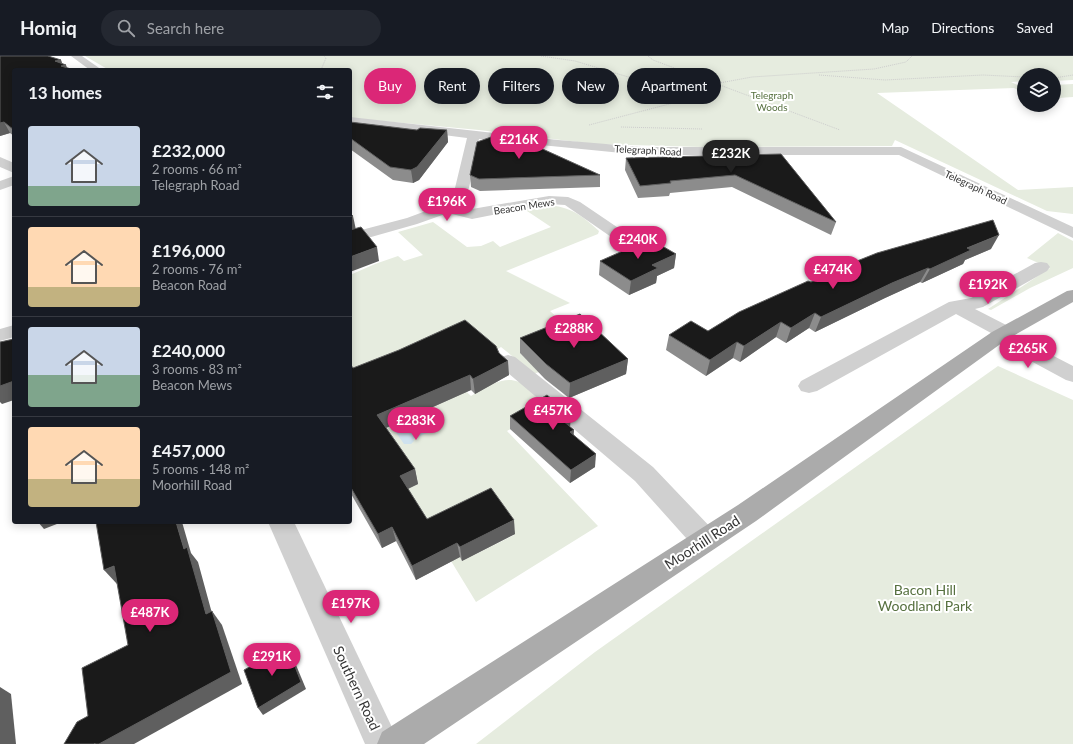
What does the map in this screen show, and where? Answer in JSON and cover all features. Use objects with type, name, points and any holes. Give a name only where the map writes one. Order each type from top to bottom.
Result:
[{"type":"main road","name":"Moorhill Road","points":[[394,744],[705,540],[1002,334],[1073,294]]},
{"type":"street","points":[[76,56],[94,68]]},
{"type":"street","name":"Telegraph Road","points":[[352,121],[397,125],[474,135],[650,151],[901,151],[1073,233]]},
{"type":"street","points":[[352,237],[412,221],[447,208],[462,188],[474,135]]},
{"type":"street","points":[[0,161],[12,168]]},
{"type":"street","points":[[0,186],[12,181]]},
{"type":"street","name":"Beacon Mews","points":[[447,208],[472,214],[549,200],[568,201],[636,247]]},
{"type":"street","points":[[809,386],[956,306],[976,303],[1041,267]]},
{"type":"street","points":[[956,306],[1073,375]]},
{"type":"street","points":[[0,335],[12,332]]},
{"type":"street","points":[[508,362],[644,474],[705,540]]},
{"type":"street","name":"Southern Road","points":[[282,524],[383,744]]},
{"type":"path","points":[[322,68],[326,58],[324,56]]},
{"type":"path","points":[[541,56],[575,61],[627,76]]},
{"type":"path","points":[[648,56],[653,60],[673,68]]},
{"type":"path","points":[[721,83],[752,77],[874,69],[906,62],[912,56]]},
{"type":"path","points":[[810,74],[885,80],[982,75],[1017,77]]},
{"type":"path","points":[[1061,77],[1073,75]]},
{"type":"path","points":[[721,87],[846,133]]},
{"type":"path","points":[[592,127],[584,127],[670,104]]},
{"type":"path","points":[[615,127],[707,129]]},
{"type":"green space","name":"Telegraph Woods","points":[[85,56],[1073,56],[1073,80],[1061,81],[1061,68],[1017,68],[1017,82],[1011,82],[1017,85],[1017,90],[1014,88],[877,93],[1018,190],[1073,187],[1073,214],[1047,211],[895,140],[892,146],[702,147],[594,144],[479,130],[352,118],[352,68],[106,68]]},
{"type":"green space","points":[[1073,84],[1073,97],[1061,98],[1061,85]]},
{"type":"green space","points":[[547,205],[570,210],[587,220],[599,231],[598,234],[506,271],[570,303],[550,311],[580,338],[520,353],[539,372],[534,374],[501,347],[493,352],[435,362],[471,396],[496,383],[505,380],[514,380],[531,388],[553,404],[507,431],[598,526],[476,602],[451,561],[460,557],[462,561],[514,535],[427,528],[352,381],[352,274],[398,256],[404,261],[423,255],[398,232],[433,222],[467,247],[481,246],[493,241],[500,247],[551,227],[524,209]]},
{"type":"green space","points":[[1058,233],[1073,241],[1073,268],[1030,288],[991,310],[988,309],[1050,268],[1027,258]]},
{"type":"green space","name":"Bacon Hill Woodland Park","points":[[998,366],[1073,400],[1073,744],[476,744],[595,652]]},
{"type":"water","points":[[425,418],[434,430],[413,439],[414,441],[411,444],[404,444],[395,431]]},
{"type":"building","points":[[0,56],[48,56],[61,60],[55,61],[66,65],[61,66],[68,68],[12,68],[12,128],[4,122],[0,123]]},
{"type":"building","points":[[352,122],[417,130],[420,128],[447,130],[417,167],[411,170],[390,167],[352,139]]},
{"type":"building","points":[[505,132],[600,175],[479,179],[470,175],[477,142]]},
{"type":"building","points":[[781,154],[836,222],[735,175],[670,181],[671,183],[640,186],[626,158]]},
{"type":"building","points":[[993,220],[999,235],[967,248],[971,250],[930,269],[928,268],[892,283],[821,317],[815,313],[791,328],[781,322],[744,346],[737,342],[710,360],[669,335],[691,321],[708,331],[739,312],[808,281],[811,282],[837,271],[837,269],[877,253]]},
{"type":"building","points":[[361,227],[377,247],[352,256],[352,229]]},
{"type":"building","points":[[650,239],[676,254],[652,265],[658,268],[631,281],[600,261]]},
{"type":"building","points":[[580,314],[628,359],[570,383],[546,364],[520,338]]},
{"type":"building","points":[[465,320],[496,346],[499,353],[508,361],[473,379],[470,375],[377,415],[415,469],[400,476],[427,519],[491,488],[514,520],[460,547],[457,543],[412,566],[392,527],[378,534],[352,489],[352,367],[353,368],[399,350]]},
{"type":"building","points":[[12,339],[12,382],[0,386],[0,342]]},
{"type":"building","points":[[547,395],[571,415],[562,420],[574,430],[570,432],[596,454],[571,470],[510,416]]},
{"type":"building","points":[[96,524],[177,524],[184,549],[187,547],[206,614],[212,611],[231,672],[99,744],[64,744],[77,722],[88,716],[82,668],[128,645],[114,566],[104,570]]},
{"type":"building","points":[[287,646],[301,682],[258,708],[244,670]]}]
